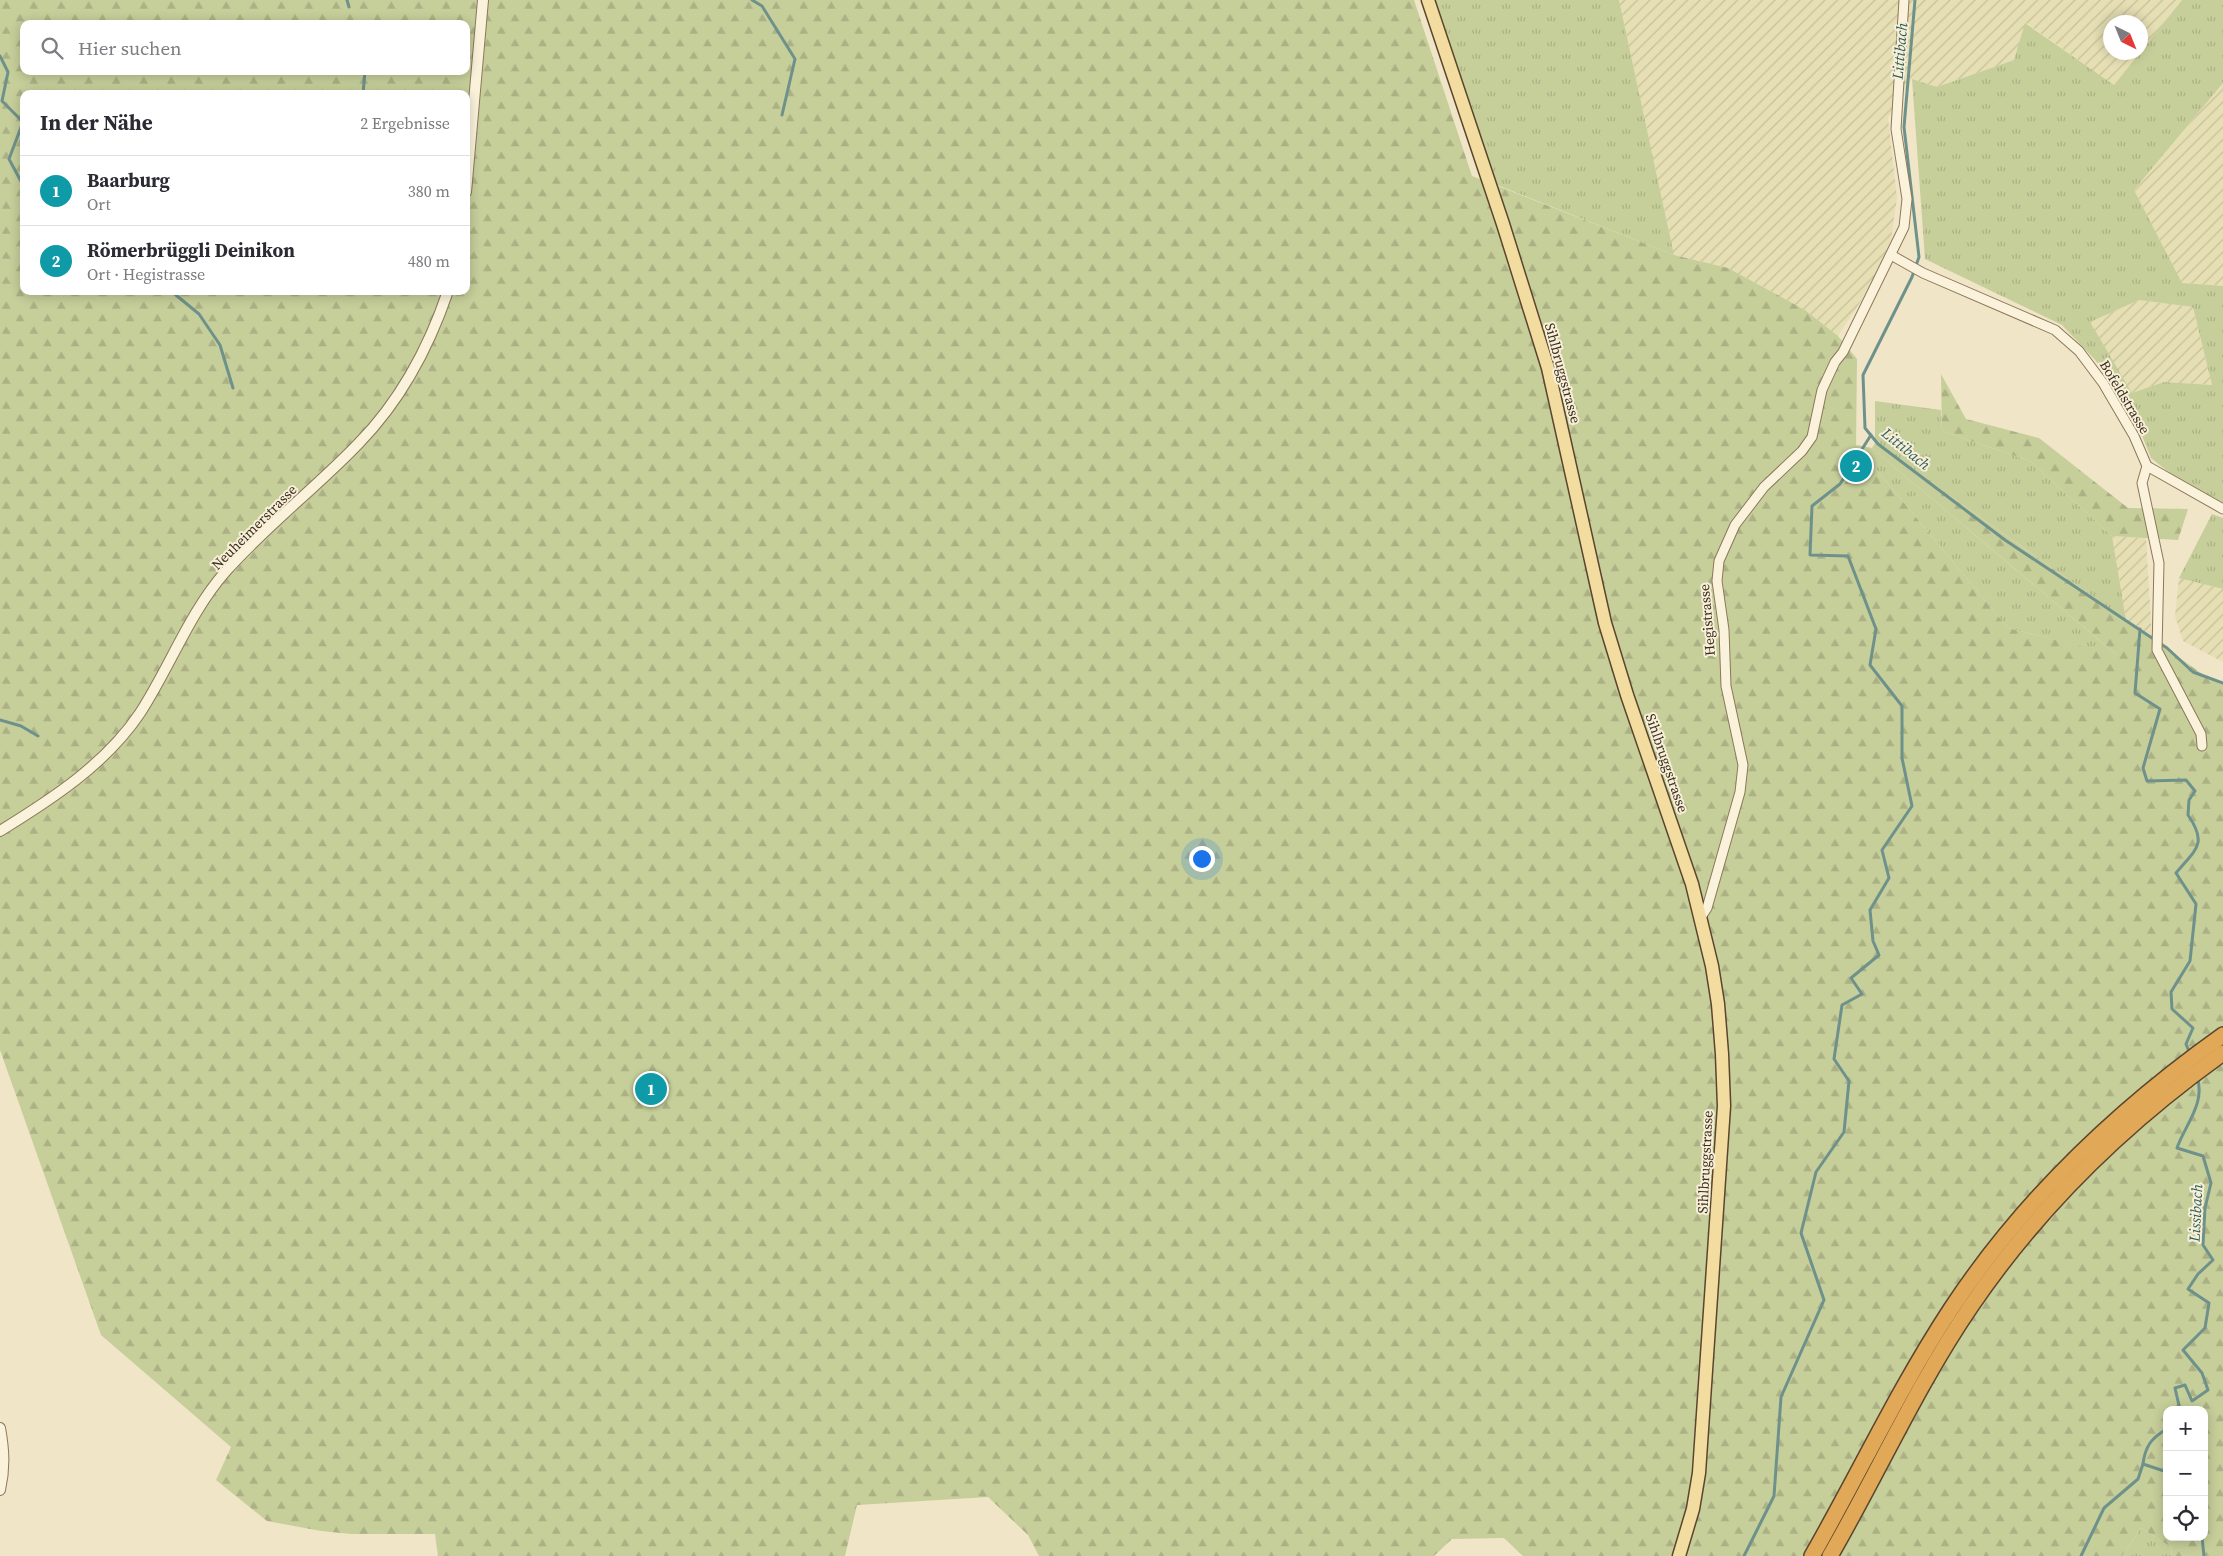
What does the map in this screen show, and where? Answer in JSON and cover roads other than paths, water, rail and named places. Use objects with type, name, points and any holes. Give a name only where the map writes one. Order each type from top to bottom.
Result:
[{"type":"highway","points":[[1812,1556],[1921,1357],[1968,1284],[2002,1238],[2077,1155],[2118,1116],[2167,1076],[2223,1035]]},
{"type":"highway","points":[[1830,1556],[1910,1408],[1970,1307],[2003,1262],[2079,1174],[2123,1132],[2161,1100],[2223,1053]]},
{"type":"main road","name":"Sihlbruggstrasse","points":[[1428,0],[1503,224],[1548,368],[1605,623],[1627,696],[1692,884],[1701,918],[1718,1004],[1724,1106],[1700,1473],[1693,1509],[1679,1556]]},
{"type":"street","points":[[470,147],[483,0]]},
{"type":"street","name":"Hegistrasse","points":[[1701,918],[1707,908],[1740,792],[1743,765],[1726,686],[1724,630],[1717,581],[1719,560],[1735,525],[1764,487],[1802,451],[1812,437],[1822,390],[1843,352],[1904,227],[1907,199],[1896,130],[1904,0]]},
{"type":"street","name":"Bofeldstrasse","points":[[1891,255],[1923,272],[2055,330],[2079,351],[2103,383],[2134,436],[2147,466]]},
{"type":"street","name":"Neuheimerstrasse","points":[[0,831],[91,769],[115,745],[140,713],[202,605],[225,572],[361,442],[391,404],[414,369],[439,318],[447,295]]},
{"type":"street","points":[[2202,746],[2201,734],[2157,650],[2159,563],[2142,483],[2147,466],[2223,508]]},
{"type":"street","points":[[0,1428],[4,1452],[4,1472],[0,1490]]},
{"type":"waterway","points":[[347,0],[349,7]]},
{"type":"waterway","points":[[752,0],[762,6],[795,59],[782,115]]},
{"type":"waterway","name":"Littibach","points":[[1915,0],[1904,127],[1919,257],[1912,277],[1863,375],[1865,428],[1878,444],[2005,540],[2167,648],[2193,672],[2223,683]]},
{"type":"waterway","points":[[0,56],[8,72],[2,101],[20,119]]},
{"type":"waterway","points":[[363,90],[365,75]]},
{"type":"waterway","points":[[20,130],[9,159],[20,180]]},
{"type":"waterway","points":[[176,295],[199,314],[220,345],[233,388]]},
{"type":"waterway","points":[[1857,457],[1871,435]]},
{"type":"waterway","points":[[1744,1556],[1774,1496],[1781,1397],[1824,1300],[1801,1233],[1816,1172],[1844,1132],[1849,1081],[1834,1059],[1842,1005],[1862,994],[1851,978],[1879,955],[1873,941],[1870,910],[1889,878],[1882,850],[1912,806],[1902,758],[1902,706],[1870,665],[1876,629],[1848,556],[1810,555],[1812,506],[1840,484],[1847,473]]},
{"type":"waterway","name":"Lissibach","points":[[2140,629],[2135,693],[2160,709],[2143,768],[2147,781],[2186,780],[2195,791],[2189,800],[2188,815],[2197,833],[2197,846],[2176,873],[2196,904],[2190,961],[2171,992],[2172,1009],[2193,1028],[2186,1044],[2190,1054]]},
{"type":"waterway","points":[[0,720],[21,726],[38,736]]},
{"type":"waterway","name":"Lissibach","points":[[2179,1406],[2175,1388],[2185,1385],[2192,1401],[2208,1390],[2202,1373],[2183,1350],[2205,1328],[2209,1303],[2188,1289],[2198,1274],[2213,1260],[2203,1245],[2205,1208],[2211,1183],[2203,1156],[2177,1148],[2197,1105],[2199,1096],[2197,1077]]},
{"type":"waterway","name":"Lissibach","points":[[2163,1432],[2150,1444],[2145,1453],[2143,1464],[2163,1471]]},
{"type":"waterway","points":[[2081,1556],[2104,1508],[2138,1479],[2143,1464]]},
{"type":"waterway","name":"Lissibach","points":[[2202,1541],[2204,1556]]},
{"type":"place","name":"Römerbrüggli Deinikon","points":[[1856,466]]},
{"type":"place","name":"Baarburg","points":[[651,1089]]}]
